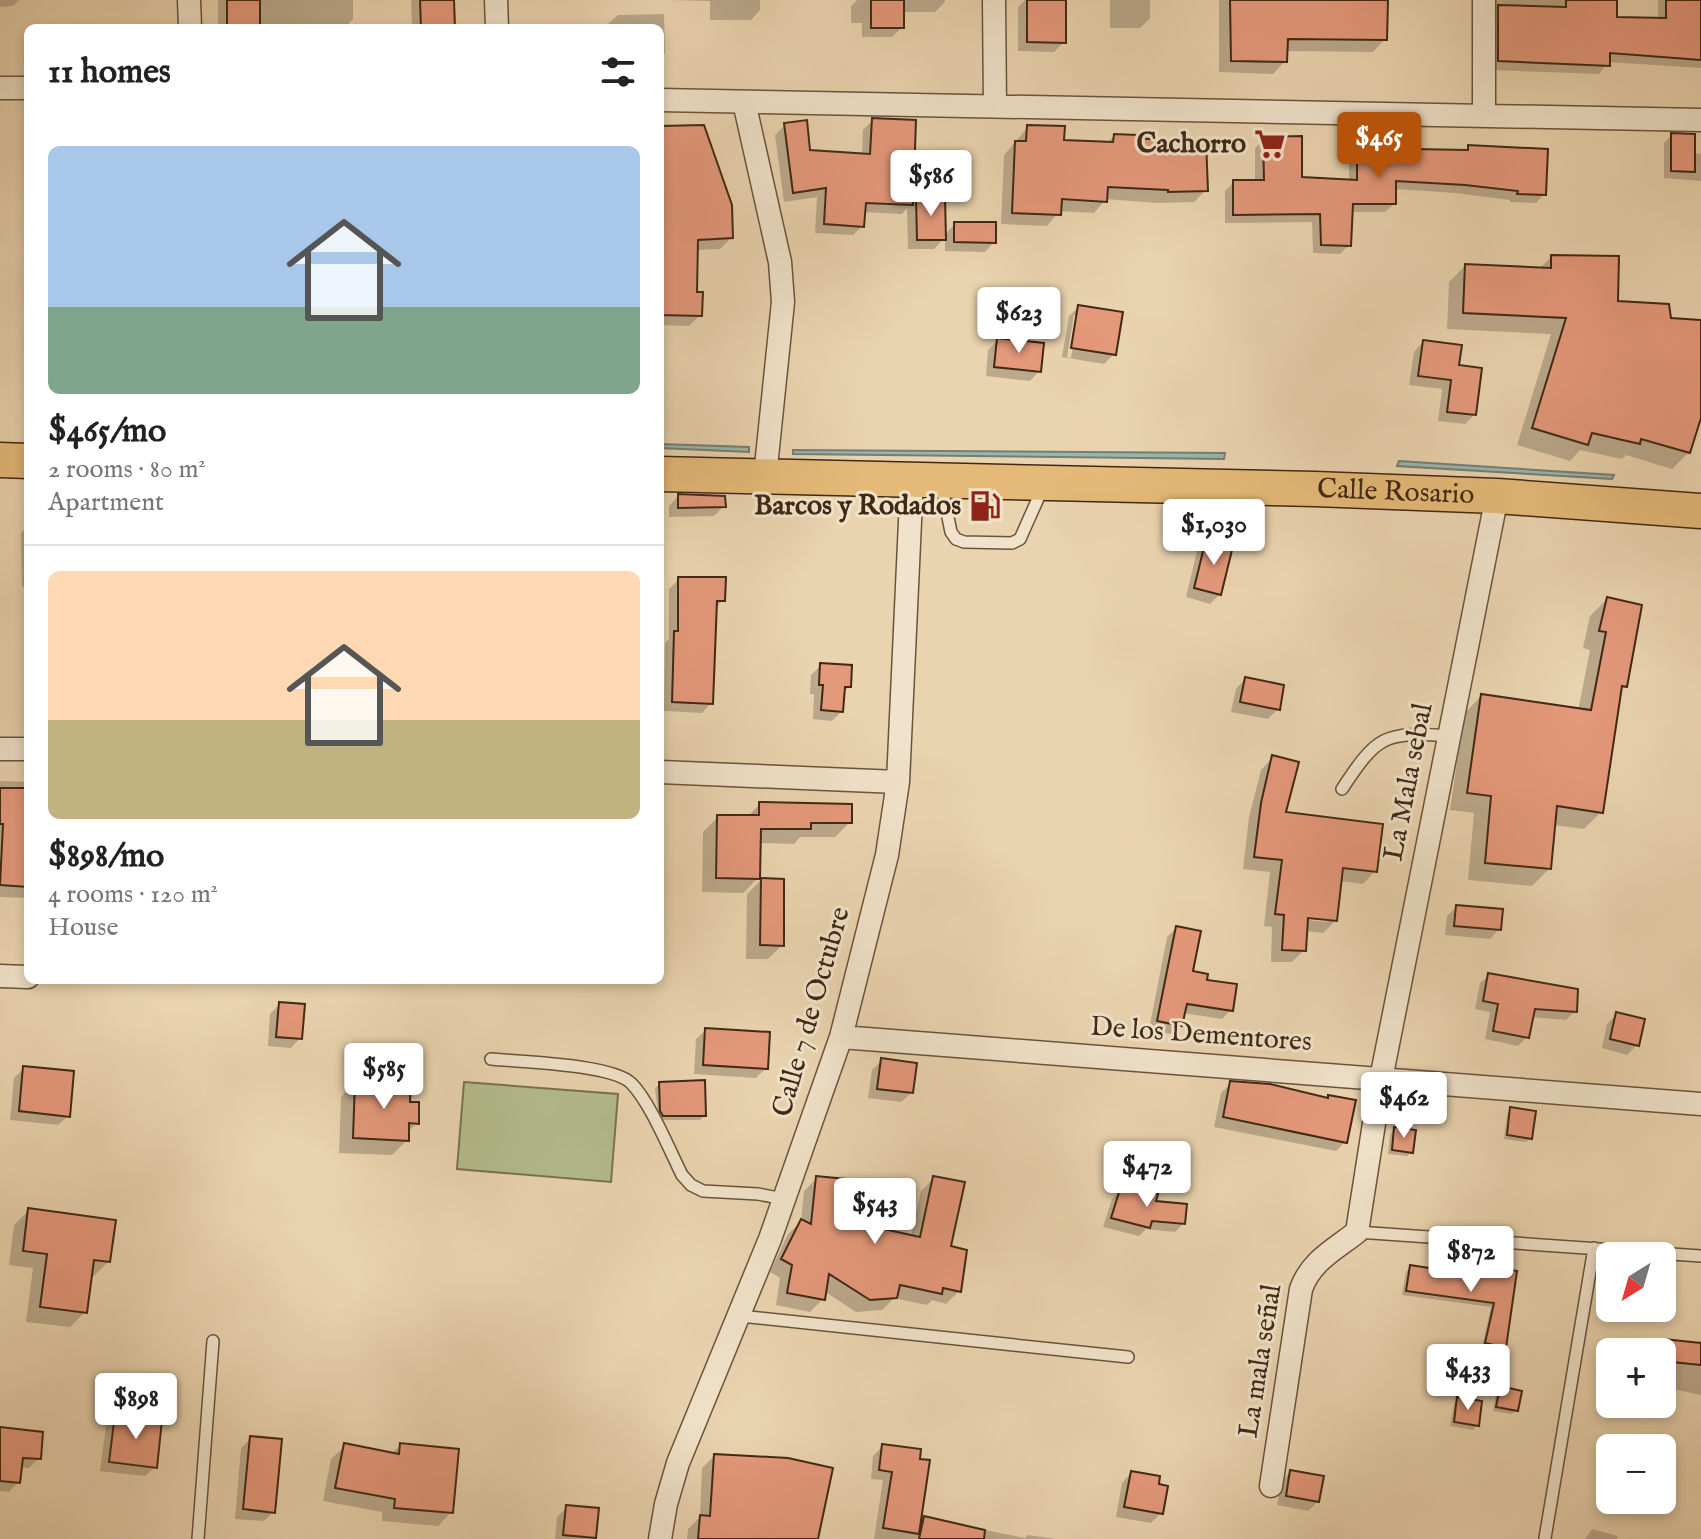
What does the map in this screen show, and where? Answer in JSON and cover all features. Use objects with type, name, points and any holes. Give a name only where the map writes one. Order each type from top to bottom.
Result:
[{"type":"main road","points":[[0,460],[24,461]]},
{"type":"main road","name":"Calle Rosario","points":[[664,474],[1046,481],[1497,496],[1701,511]]},
{"type":"street","points":[[189,0],[190,24]]},
{"type":"street","points":[[496,0],[497,24]]},
{"type":"street","points":[[994,0],[995,106]]},
{"type":"street","points":[[1484,0],[1484,115]]},
{"type":"street","points":[[0,88],[24,88]]},
{"type":"street","points":[[664,100],[1701,120]]},
{"type":"street","points":[[744,102],[780,262],[783,302],[765,476]]},
{"type":"street","name":"Calle 7 de Octubre","points":[[660,1539],[678,1463],[740,1316],[841,1037],[887,855],[898,782],[926,478]]},
{"type":"street","name":"La Mala sebal","points":[[1381,1079],[1497,496]]},
{"type":"street","points":[[0,749],[24,749]]},
{"type":"street","points":[[664,772],[898,782]]},
{"type":"street","points":[[0,976],[24,977]]},
{"type":"street","name":"De los Dementores","points":[[841,1037],[1701,1104]]},
{"type":"street","points":[[1357,1232],[1381,1079]]},
{"type":"street","name":"La mala señal","points":[[1271,1486],[1305,1276],[1315,1263],[1357,1232]]},
{"type":"lane","points":[[926,478],[951,532],[956,539],[964,542],[1012,543],[1020,539],[1046,481]]},
{"type":"lane","points":[[1342,789],[1363,757],[1383,740],[1414,733],[1449,736]]},
{"type":"lane","points":[[491,1059],[609,1071],[628,1080],[640,1094],[682,1175],[691,1185],[703,1191],[758,1194],[784,1199]]},
{"type":"lane","points":[[1357,1232],[1701,1256]]},
{"type":"lane","points":[[1545,1538],[1594,1248]]},
{"type":"lane","points":[[740,1316],[1128,1357]]},
{"type":"lane","points":[[198,1539],[213,1341]]},
{"type":"green space","points":[[464,1082],[618,1094],[611,1182],[457,1169]]},
{"type":"water","points":[[664,444],[749,447],[749,452],[664,448]]},
{"type":"water","points":[[793,450],[1225,453],[1224,459],[793,454]]},
{"type":"water","points":[[1399,461],[1614,475],[1612,479],[1397,466]]},
{"type":"building","points":[[227,0],[260,0],[260,24],[227,24]]},
{"type":"building","points":[[420,0],[454,0],[455,24],[421,24]]},
{"type":"building","points":[[871,0],[904,0],[904,28],[871,28]]},
{"type":"building","points":[[1027,0],[1066,0],[1066,43],[1027,42]]},
{"type":"building","points":[[1230,0],[1388,0],[1387,40],[1288,39],[1287,62],[1231,61]]},
{"type":"building","points":[[1566,0],[1617,0],[1617,17],[1666,18],[1666,0],[1701,0],[1701,60],[1610,53],[1610,66],[1498,61],[1498,5],[1566,7]]},
{"type":"building","points":[[872,118],[916,120],[913,205],[866,203],[864,227],[824,224],[826,188],[793,193],[784,123],[807,120],[810,150],[870,154]]},
{"type":"building","points":[[704,125],[732,205],[733,238],[698,240],[697,292],[703,292],[702,316],[664,315],[664,126]]},
{"type":"building","points":[[1027,125],[1065,126],[1064,140],[1113,142],[1114,134],[1137,135],[1137,138],[1162,142],[1206,140],[1208,191],[1168,192],[1108,187],[1107,202],[1062,199],[1061,215],[1012,213],[1015,141],[1026,141]]},
{"type":"building","points":[[1671,133],[1695,134],[1695,172],[1671,171]]},
{"type":"building","points":[[1302,136],[1302,177],[1357,180],[1357,148],[1468,150],[1468,145],[1548,149],[1546,195],[1517,194],[1518,191],[1465,185],[1396,181],[1396,204],[1353,204],[1351,246],[1321,245],[1320,214],[1233,215],[1233,180],[1264,180],[1263,137]]},
{"type":"building","points":[[916,196],[945,196],[946,240],[917,240]]},
{"type":"building","points":[[954,222],[996,222],[996,243],[954,242]]},
{"type":"building","points":[[1551,255],[1619,256],[1618,301],[1669,304],[1671,318],[1701,320],[1701,418],[1690,453],[1641,439],[1640,444],[1592,433],[1588,445],[1532,428],[1566,318],[1463,313],[1465,264],[1551,268]]},
{"type":"building","points":[[1078,305],[1123,312],[1116,355],[1071,348]]},
{"type":"building","points":[[997,338],[1044,343],[1041,372],[994,367]]},
{"type":"building","points":[[1423,340],[1462,345],[1459,365],[1482,368],[1476,415],[1447,412],[1451,380],[1418,376]]},
{"type":"building","points":[[678,494],[725,496],[726,507],[678,508]]},
{"type":"building","points":[[1206,539],[1233,546],[1221,595],[1194,588]]},
{"type":"building","points":[[678,577],[726,577],[725,601],[717,601],[713,704],[672,702],[674,631],[678,631]]},
{"type":"building","points":[[1607,597],[1642,605],[1627,687],[1622,686],[1603,813],[1557,806],[1551,869],[1485,863],[1491,796],[1467,793],[1481,694],[1591,710],[1606,632],[1599,631]]},
{"type":"building","points":[[820,663],[852,665],[851,687],[845,687],[843,712],[821,710],[823,685],[819,685]]},
{"type":"building","points":[[1245,677],[1284,685],[1280,710],[1240,702]]},
{"type":"building","points":[[1272,755],[1299,762],[1286,812],[1383,824],[1377,872],[1343,868],[1337,921],[1308,918],[1306,951],[1282,950],[1284,915],[1275,914],[1282,860],[1254,857],[1261,803]]},
{"type":"building","points":[[0,788],[24,788],[24,887],[0,885],[3,824],[0,824]]},
{"type":"building","points":[[759,802],[852,804],[852,823],[811,823],[811,829],[761,829],[760,879],[716,878],[717,815],[759,815]]},
{"type":"building","points":[[761,878],[784,879],[784,946],[760,945]]},
{"type":"building","points":[[1456,905],[1503,909],[1501,930],[1454,926]]},
{"type":"building","points":[[1176,926],[1201,931],[1193,971],[1208,974],[1207,980],[1237,984],[1233,1011],[1187,1004],[1182,1026],[1157,1021]]},
{"type":"building","points":[[1488,973],[1578,989],[1577,1012],[1535,1009],[1529,1038],[1493,1031],[1498,1004],[1483,1001]]},
{"type":"building","points":[[279,1002],[305,1004],[302,1039],[276,1037]]},
{"type":"building","points":[[1616,1012],[1645,1019],[1639,1046],[1610,1039]]},
{"type":"building","points":[[705,1028],[770,1032],[768,1069],[703,1065]]},
{"type":"building","points":[[881,1058],[917,1063],[913,1093],[877,1089]]},
{"type":"building","points":[[23,1066],[74,1071],[70,1117],[19,1111]]},
{"type":"building","points":[[355,1080],[411,1083],[410,1102],[419,1102],[419,1124],[409,1123],[409,1141],[353,1138]]},
{"type":"building","points":[[705,1080],[706,1116],[663,1116],[659,1082]]},
{"type":"building","points":[[1230,1081],[1270,1084],[1328,1098],[1328,1095],[1356,1100],[1347,1143],[1223,1117]]},
{"type":"building","points":[[1510,1107],[1536,1111],[1532,1139],[1507,1135]]},
{"type":"building","points":[[1394,1127],[1416,1130],[1413,1153],[1392,1150]]},
{"type":"building","points":[[816,1176],[856,1180],[852,1222],[920,1237],[933,1176],[965,1182],[951,1246],[967,1250],[961,1292],[943,1288],[942,1294],[900,1285],[897,1298],[870,1300],[829,1274],[825,1300],[787,1293],[792,1265],[781,1259],[801,1219],[811,1224]]},
{"type":"building","points":[[1120,1189],[1158,1194],[1156,1201],[1187,1204],[1185,1224],[1152,1221],[1150,1228],[1111,1218]]},
{"type":"building","points":[[28,1208],[116,1220],[110,1262],[94,1260],[87,1313],[40,1307],[47,1254],[23,1251]]},
{"type":"building","points":[[1410,1265],[1474,1275],[1500,1276],[1502,1268],[1517,1271],[1506,1348],[1485,1343],[1494,1303],[1406,1291]]},
{"type":"building","points":[[1676,1340],[1701,1343],[1701,1365],[1676,1362]]},
{"type":"building","points":[[1500,1386],[1522,1391],[1518,1411],[1496,1407]]},
{"type":"building","points":[[1457,1397],[1482,1401],[1479,1426],[1454,1422]]},
{"type":"building","points":[[115,1414],[162,1420],[157,1468],[109,1462]]},
{"type":"building","points":[[0,1427],[43,1432],[41,1459],[23,1458],[20,1483],[0,1481]]},
{"type":"building","points":[[250,1436],[282,1439],[275,1513],[243,1509]]},
{"type":"building","points":[[344,1443],[399,1454],[400,1443],[459,1449],[453,1513],[394,1508],[395,1499],[335,1488]]},
{"type":"building","points":[[882,1444],[921,1449],[920,1459],[930,1460],[919,1534],[883,1528],[892,1472],[879,1470]]},
{"type":"building","points":[[714,1454],[788,1458],[833,1468],[818,1539],[698,1539],[700,1515],[710,1516]]},
{"type":"building","points":[[1290,1470],[1324,1476],[1319,1502],[1286,1496]]},
{"type":"building","points":[[1131,1471],[1160,1476],[1159,1484],[1168,1486],[1163,1514],[1124,1507]]},
{"type":"building","points":[[566,1505],[599,1508],[596,1538],[563,1535]]},
{"type":"building","points":[[924,1516],[985,1530],[984,1539],[919,1539]]},
{"type":"place","name":"Cachorro","points":[[1270,144]]},
{"type":"place","name":"Barcos y Rodados","points":[[985,506]]}]
